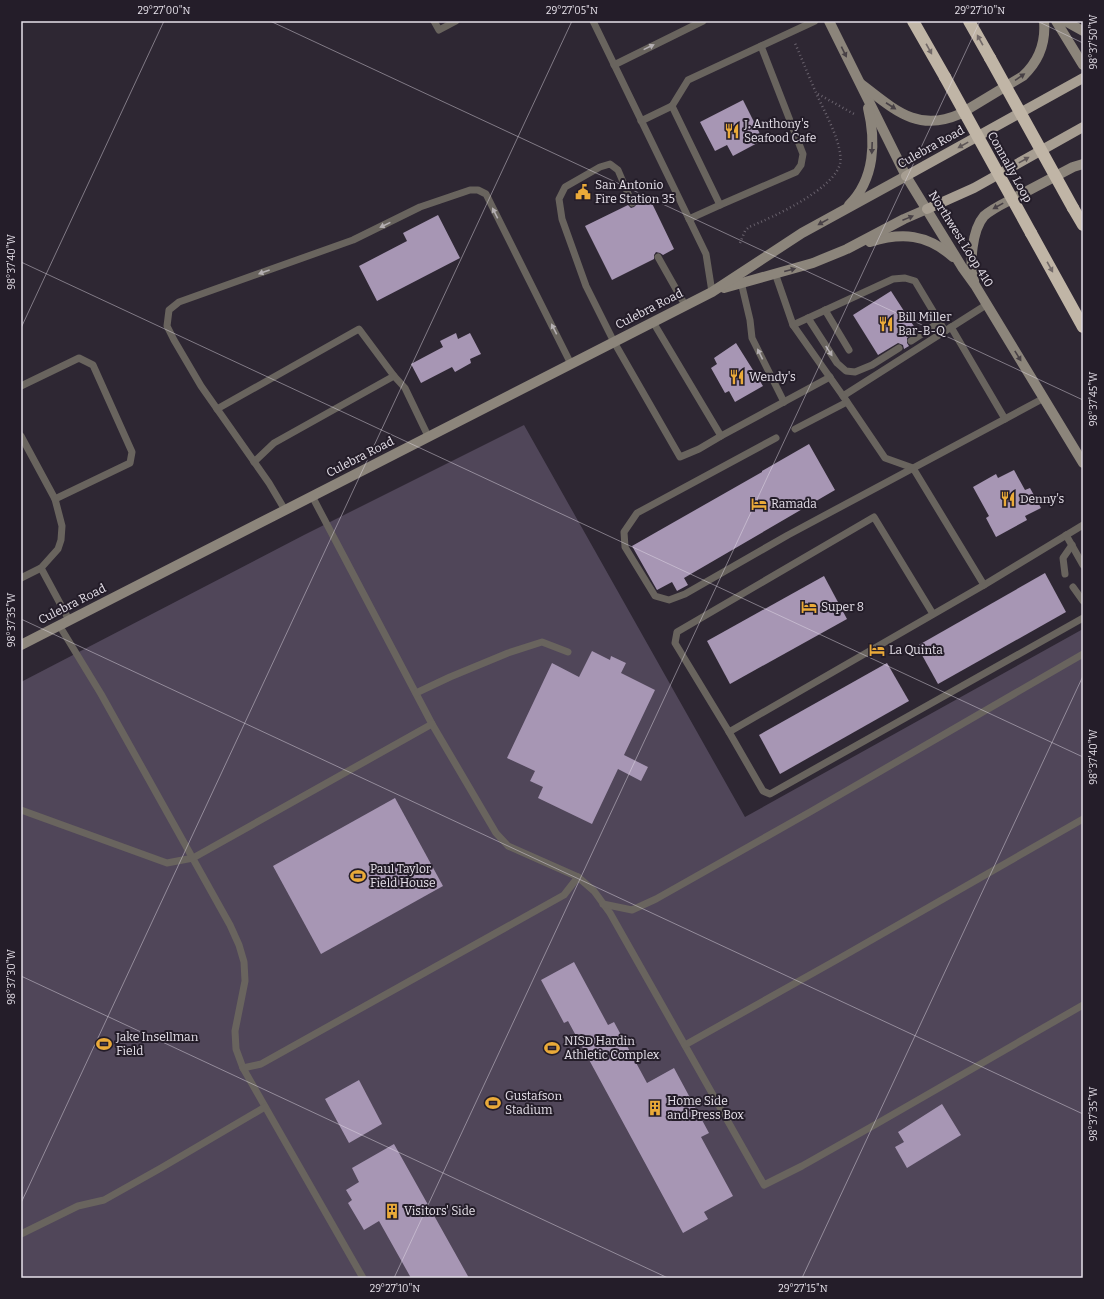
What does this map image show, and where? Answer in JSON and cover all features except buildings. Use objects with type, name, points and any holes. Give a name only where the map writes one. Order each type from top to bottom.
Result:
[{"type":"highway","name":"Connally Loop","points":[[913,21],[1083,327]]},
{"type":"highway","points":[[969,21],[1083,225]]},
{"type":"main road","name":"Northwest Loop 410","points":[[829,21],[906,176],[1083,463]]},
{"type":"main road","points":[[860,83],[884,102],[911,118],[933,122],[951,118],[1023,76],[1029,70],[1041,50],[1044,21]]},
{"type":"main road","points":[[1056,21],[1083,65]]},
{"type":"main road","points":[[1065,21],[1083,31]]},
{"type":"main road","name":"Culebra Road","points":[[21,645],[712,292],[802,233],[1083,78]]},
{"type":"main road","points":[[843,210],[855,199],[863,186],[869,171],[872,154],[873,144],[870,114],[860,83]]},
{"type":"main road","name":"Culebra Road","points":[[712,292],[741,282],[813,263],[847,249],[904,219],[974,188],[1083,127]]},
{"type":"main road","points":[[975,286],[972,269],[974,240],[977,228],[985,216],[996,208],[1073,167],[1083,164]]},
{"type":"main road","points":[[847,249],[891,237],[912,236],[926,240],[944,249],[962,267]]},
{"type":"lane","points":[[434,21],[439,30],[456,21]]},
{"type":"lane","points":[[593,21],[706,254],[712,292]]},
{"type":"lane","points":[[614,65],[703,21]]},
{"type":"lane","points":[[641,121],[672,106],[688,80],[815,21]]},
{"type":"lane","points":[[689,219],[796,172],[801,165],[803,154],[761,46]]},
{"type":"lane","points":[[672,106],[720,205]]},
{"type":"lane","points":[[632,203],[618,170],[610,164],[600,167],[566,187],[559,199],[562,219],[586,286],[614,342],[680,458],[830,377]]},
{"type":"lane","points":[[285,510],[269,483],[201,386],[174,340],[168,326],[169,310],[179,302],[353,240],[420,207],[470,190],[478,190],[486,194],[571,364]]},
{"type":"lane","points":[[658,257],[685,306]]},
{"type":"lane","points":[[775,273],[793,325],[885,458],[913,468],[984,585]]},
{"type":"lane","points":[[793,325],[894,279],[905,278],[915,281],[940,322],[948,329],[1005,418]]},
{"type":"lane","points":[[741,282],[750,320],[752,338],[784,402]]},
{"type":"lane","points":[[795,429],[845,399],[986,305]]},
{"type":"lane","points":[[825,310],[849,350]]},
{"type":"lane","points":[[808,318],[837,363],[846,371],[856,372],[872,366],[899,348]]},
{"type":"lane","points":[[653,322],[721,436]]},
{"type":"lane","points":[[911,341],[940,322]]},
{"type":"lane","points":[[217,409],[359,329],[394,376],[405,388],[428,436]]},
{"type":"lane","points":[[21,386],[79,358],[93,365],[132,452],[130,463],[55,499]]},
{"type":"lane","points":[[254,462],[274,443],[394,376]]},
{"type":"lane","points":[[776,438],[637,513],[624,532],[624,547],[655,596],[669,600],[685,594],[788,535],[1044,398]]},
{"type":"lane","points":[[21,436],[55,499],[62,526],[61,540],[58,550],[41,568],[21,578]]},
{"type":"lane","points":[[312,496],[432,724],[496,833],[508,846],[578,877],[594,891],[610,913],[764,1185],[802,1166],[1083,1005]]},
{"type":"lane","points":[[933,614],[874,517],[677,632],[675,643],[763,791],[770,794],[1083,618]]},
{"type":"lane","points":[[729,732],[984,585],[1083,525]]},
{"type":"lane","points":[[1066,535],[1083,565]]},
{"type":"lane","points":[[1065,574],[1063,558],[1072,545]]},
{"type":"lane","points":[[41,568],[69,620]]},
{"type":"lane","points":[[1073,587],[1083,601]]},
{"type":"lane","points":[[59,625],[102,694],[230,925],[239,945],[244,962],[245,981],[236,1031],[236,1049],[243,1068],[363,1278]]},
{"type":"lane","points":[[416,693],[508,653],[542,642],[568,652]]},
{"type":"lane","points":[[603,904],[632,910],[656,899],[1083,654]]},
{"type":"lane","points":[[21,810],[167,863],[193,858],[432,724]]},
{"type":"lane","points":[[685,1045],[1083,819]]},
{"type":"lane","points":[[243,1068],[261,1064],[564,895],[578,877]]},
{"type":"lane","points":[[21,1234],[78,1206],[104,1200],[265,1107]]},
{"type":"path","points":[[817,94],[854,114]]},
{"type":"shaded area","name":"NISD Hardin Athletic Complex","points":[[524,425],[745,817],[1083,629],[1083,1278],[21,1278],[21,682],[304,535]]},
{"type":"place","name":"J. Anthony's Seafood Cafe","points":[[732,131]]},
{"type":"place","name":"San Antonio Fire Station 35","points":[[583,192]]},
{"type":"place","name":"Bill Miller Bar-B-Q","points":[[886,324]]},
{"type":"place","name":"Wendy's","points":[[737,377]]},
{"type":"place","name":"Denny's","points":[[1008,499]]},
{"type":"place","name":"Ramada","points":[[759,504]]},
{"type":"place","name":"Super 8","points":[[809,607]]},
{"type":"place","name":"La Quinta","points":[[877,650]]},
{"type":"place","name":"Paul Taylor Field House","points":[[358,876]]},
{"type":"place","name":"Jake Insellman Field","points":[[104,1044]]},
{"type":"place","name":"NISD Hardin Athletic Complex","points":[[552,1048]]},
{"type":"place","name":"Gustafson Stadium","points":[[493,1103]]},
{"type":"place","name":"Home Side and Press Box","points":[[655,1108]]},
{"type":"place","name":"Visitors' Side","points":[[392,1211]]}]
